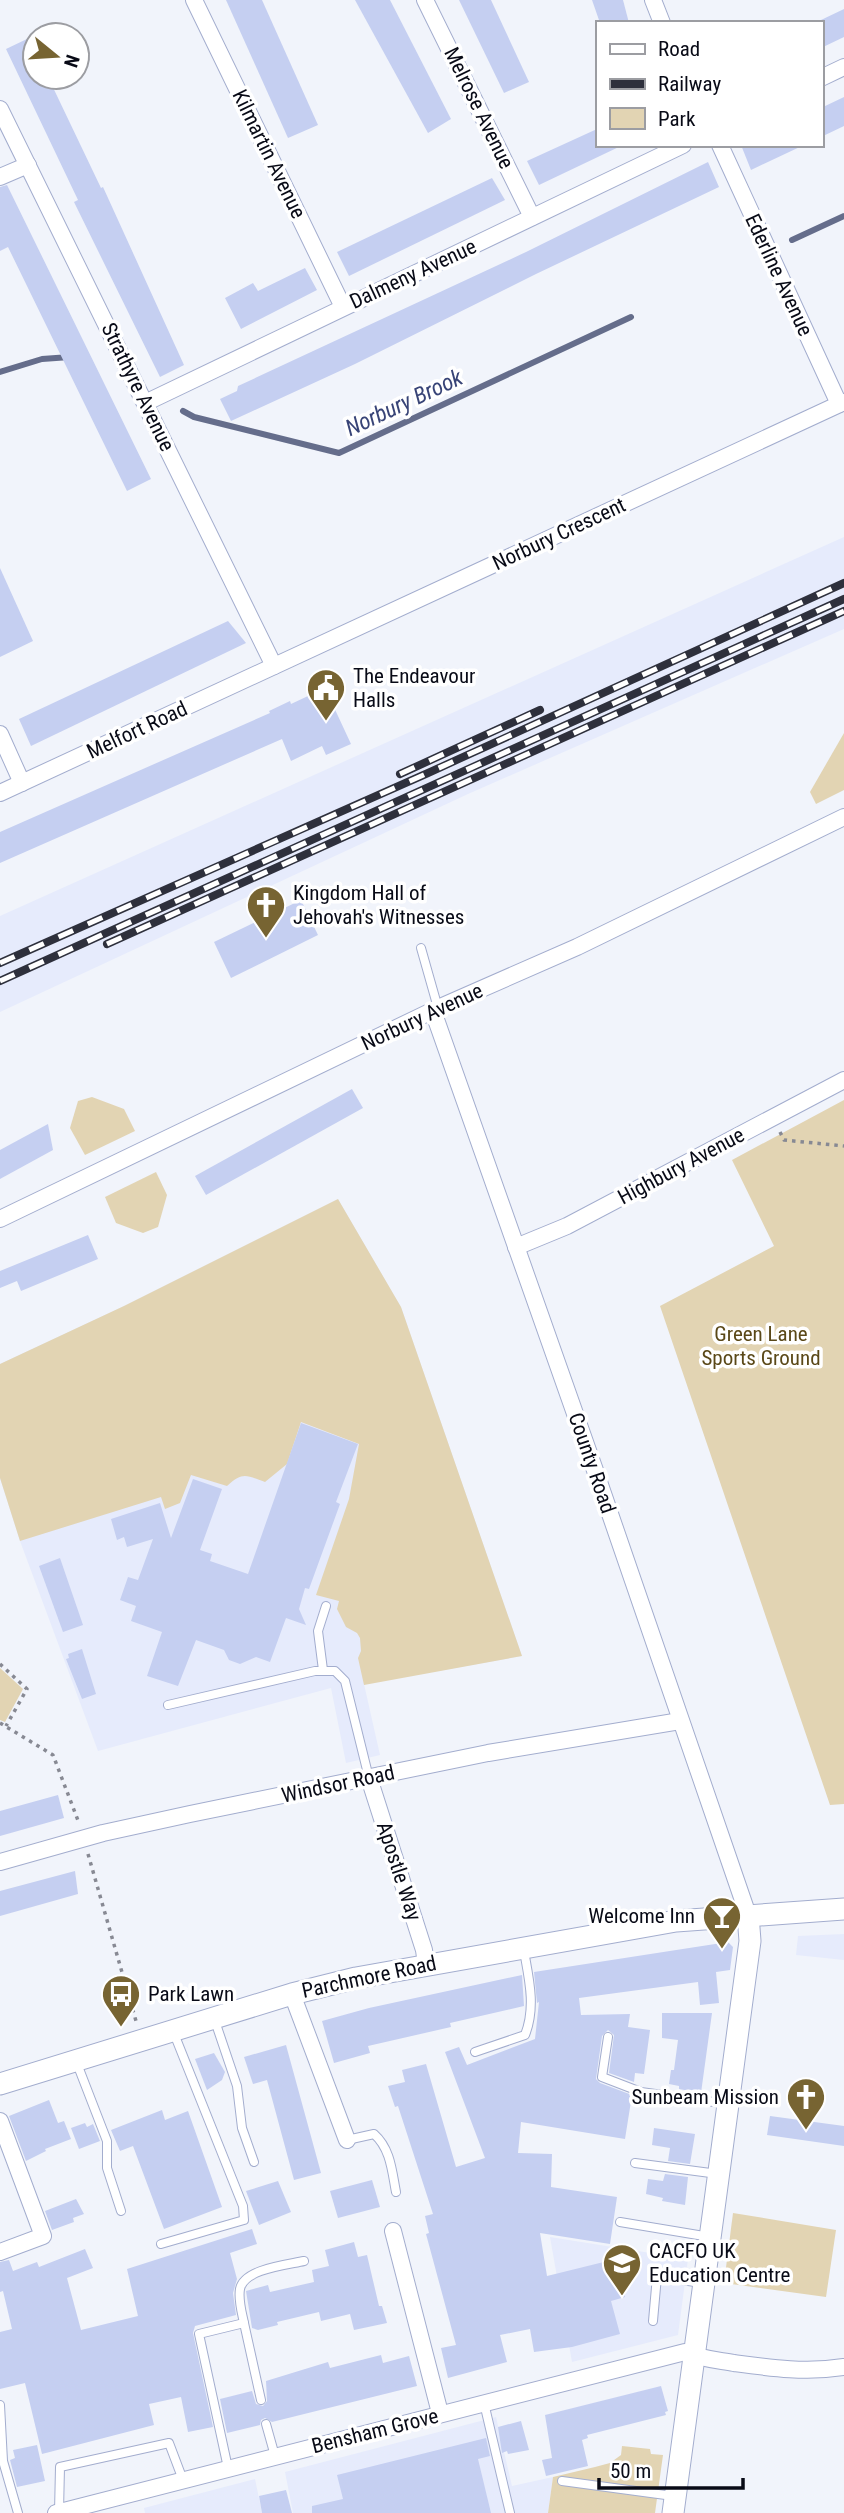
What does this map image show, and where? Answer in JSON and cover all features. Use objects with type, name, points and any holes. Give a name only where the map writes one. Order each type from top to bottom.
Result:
[{"type":"main road","name":"Parchmore Road","points":[[0,2084],[292,1994],[426,1964],[676,1920],[844,1909]]},
{"type":"main road","points":[[674,2505],[750,1941],[748,1915]]},
{"type":"street","name":"Kilmartin Avenue","points":[[194,0],[343,307]]},
{"type":"street","name":"Melrose Avenue","points":[[425,0],[532,217]]},
{"type":"street","points":[[653,0],[661,21]]},
{"type":"street","points":[[823,77],[844,67]]},
{"type":"street","name":"Strathyre Avenue","points":[[0,109],[274,666]]},
{"type":"street","name":"Dalmeny Avenue","points":[[145,403],[679,147]]},
{"type":"street","name":"Ederline Avenue","points":[[721,147],[841,403]]},
{"type":"street","points":[[0,177],[28,165]]},
{"type":"street","name":"Norbury Crescent","points":[[274,666],[841,403]]},
{"type":"street","name":"Melfort Road","points":[[0,793],[274,666]]},
{"type":"street","points":[[0,734],[22,783]]},
{"type":"street","name":"Norbury Avenue","points":[[0,1219],[435,1010],[577,947],[844,817]]},
{"type":"street","name":"County Road","points":[[435,1010],[748,1915]]},
{"type":"street","name":"Highbury Avenue","points":[[516,1247],[567,1226],[844,1080]]},
{"type":"street","name":"Windsor Road","points":[[0,1862],[84,1838],[190,1814],[488,1753],[680,1721]]},
{"type":"street","name":"Apostle Way","points":[[369,1778],[424,1950],[426,1964]]},
{"type":"street","points":[[292,1994],[347,2140]]},
{"type":"street","points":[[0,2122],[43,2236],[0,2252]]},
{"type":"street","points":[[393,2231],[440,2413]]},
{"type":"street","name":"Bensham Grove","points":[[57,2513],[685,2352],[693,2356],[785,2370],[844,2367]]},
{"type":"lane","points":[[421,948],[435,1010]]},
{"type":"lane","points":[[323,1670],[318,1631],[326,1606]]},
{"type":"lane","points":[[168,1705],[323,1670],[334,1671],[345,1681],[369,1778]]},
{"type":"lane","points":[[475,2052],[525,2035],[530,2022],[531,2002],[524,1948]]},
{"type":"lane","points":[[214,2018],[237,2086],[242,2128],[254,2162]]},
{"type":"lane","points":[[161,2244],[244,2220],[243,2206],[173,2031]]},
{"type":"lane","points":[[608,2037],[602,2077],[641,2092],[728,2105]]},
{"type":"lane","points":[[76,2061],[107,2141],[107,2168],[121,2211]]},
{"type":"lane","points":[[347,2140],[374,2134],[382,2141],[388,2152],[396,2192]]},
{"type":"lane","points":[[635,2162],[718,2174]]},
{"type":"lane","points":[[620,2222],[710,2236]]},
{"type":"lane","points":[[261,2400],[239,2294],[242,2283],[247,2277],[264,2270],[304,2261]]},
{"type":"lane","points":[[653,2321],[657,2276],[704,2284]]},
{"type":"lane","points":[[228,2468],[200,2334],[244,2323]]},
{"type":"lane","points":[[484,2403],[510,2513]]},
{"type":"lane","points":[[0,2405],[3,2461],[18,2513]]},
{"type":"lane","points":[[266,2424],[275,2456]]},
{"type":"lane","points":[[57,2513],[60,2468],[169,2442],[183,2480]]},
{"type":"lane","points":[[562,2481],[674,2505]]},
{"type":"path","points":[[772,1118],[784,1140],[844,1146]]},
{"type":"path","points":[[0,1664],[27,1689],[6,1726]]},
{"type":"path","points":[[0,1722],[54,1755],[84,1838],[141,2040]]},
{"type":"shaded area","points":[[844,537],[844,629],[468,794],[0,1012],[0,916]]},
{"type":"shaded area","points":[[338,1199],[401,1307],[522,1656],[364,1684],[380,1755],[346,1763],[331,1688],[98,1751],[20,1541],[0,1478],[0,1364],[124,1306]]},
{"type":"shaded area","points":[[844,1934],[844,1960],[796,1955],[798,1936]]},
{"type":"shaded area","name":"CACFO UK Education Centre","points":[[550,2237],[688,2259],[678,2335],[572,2362]]},
{"type":"shaded area","points":[[496,2417],[512,2486],[553,2477],[548,2513],[293,2513],[285,2472]]},
{"type":"shaded area","points":[[255,2479],[262,2513],[145,2513],[144,2508]]},
{"type":"green space","points":[[844,733],[844,790],[816,804],[810,792]]},
{"type":"green space","points":[[92,1097],[124,1109],[135,1131],[85,1155],[70,1128],[78,1101]]},
{"type":"green space","name":"Green Lane Sports Ground","points":[[844,1100],[844,1804],[830,1805],[660,1306],[774,1246],[732,1160]]},
{"type":"green space","points":[[156,1172],[167,1195],[158,1227],[143,1233],[116,1223],[105,1197]]},
{"type":"green space","points":[[338,1199],[401,1307],[522,1656],[364,1685],[358,1658],[361,1651],[360,1638],[346,1627],[337,1609],[339,1601],[316,1595],[349,1499],[359,1444],[301,1422],[287,1464],[265,1482],[244,1476],[227,1486],[191,1475],[180,1503],[165,1509],[161,1497],[20,1541],[0,1478],[0,1364],[124,1306]]},
{"type":"green space","points":[[0,1668],[23,1689],[5,1722],[0,1720]]},
{"type":"green space","points":[[733,2213],[836,2230],[826,2297],[724,2283]]},
{"type":"green space","points":[[622,2446],[650,2449],[651,2454],[663,2455],[655,2513],[548,2513],[553,2477],[610,2463],[621,2455]]},
{"type":"building","points":[[226,0],[262,0],[318,125],[288,138]]},
{"type":"building","points":[[355,0],[390,0],[451,119],[428,133]]},
{"type":"building","points":[[459,0],[491,0],[529,82],[504,93]]},
{"type":"building","points":[[592,0],[623,0],[628,21],[599,21]]},
{"type":"building","points":[[844,9],[844,37],[823,47],[821,20]]},
{"type":"building","points":[[21,42],[21,80],[6,49]]},
{"type":"building","points":[[26,91],[55,91],[101,188],[103,187],[184,365],[160,377],[74,202],[78,200]]},
{"type":"building","points":[[844,97],[844,126],[823,136],[823,107]]},
{"type":"building","points":[[596,129],[596,147],[619,147],[539,185],[527,161]]},
{"type":"building","points":[[742,147],[800,147],[751,170]]},
{"type":"building","points":[[708,162],[719,187],[355,364],[231,421],[220,399],[237,391],[238,386],[526,252]]},
{"type":"building","points":[[492,178],[505,200],[349,276],[337,252]]},
{"type":"building","points":[[7,185],[151,479],[127,491],[8,247],[0,251],[0,187]]},
{"type":"building","points":[[305,268],[317,290],[241,329],[225,298],[253,283],[258,291]]},
{"type":"building","points":[[0,568],[33,641],[0,657]]},
{"type":"building","points":[[228,621],[246,643],[31,746],[19,719]]},
{"type":"building","points":[[325,688],[351,744],[326,755],[322,746],[291,761],[282,739],[0,863],[0,832],[270,713],[269,711],[290,701],[291,704]]},
{"type":"building","name":"Kingdom Hall of Jehovah's Witnesses","points":[[301,900],[318,935],[231,978],[214,942]]},
{"type":"building","points":[[352,1089],[363,1108],[206,1195],[195,1176]]},
{"type":"building","points":[[48,1124],[53,1150],[0,1179],[0,1150]]},
{"type":"building","points":[[88,1235],[98,1259],[21,1291],[17,1281],[0,1288],[0,1271]]},
{"type":"building","points":[[301,1423],[358,1444],[336,1502],[340,1504],[309,1589],[305,1588],[299,1609],[306,1625],[286,1618],[270,1662],[256,1657],[240,1664],[229,1660],[224,1650],[196,1640],[178,1686],[147,1676],[162,1632],[131,1621],[136,1606],[120,1600],[128,1577],[138,1580],[153,1539],[127,1547],[124,1537],[117,1540],[111,1519],[160,1503],[171,1538],[193,1479],[222,1489],[200,1550],[212,1554],[210,1561],[248,1574]]},
{"type":"building","points":[[60,1558],[83,1625],[63,1632],[39,1566]]},
{"type":"building","points":[[82,1649],[96,1694],[82,1699],[66,1659],[69,1658],[68,1654]]},
{"type":"building","points":[[58,1795],[64,1818],[0,1836],[0,1811]]},
{"type":"building","points":[[75,1871],[78,1894],[0,1916],[0,1891]]},
{"type":"building","points":[[728,1942],[733,1947],[730,1970],[716,1972],[719,2003],[700,2005],[698,1982],[579,1998],[581,2015],[630,2014],[628,2027],[650,2030],[644,2074],[635,2073],[634,2082],[609,2073],[614,2035],[608,2030],[602,2036],[596,2079],[632,2095],[625,2139],[521,2122],[518,2153],[552,2154],[551,2187],[617,2197],[610,2244],[540,2233],[547,2276],[620,2258],[625,2297],[611,2301],[620,2334],[572,2347],[534,2352],[530,2329],[500,2335],[507,2362],[448,2378],[441,2348],[456,2345],[426,2234],[429,2233],[425,2216],[433,2214],[398,2106],[395,2107],[388,2086],[405,2082],[402,2070],[426,2064],[456,2167],[485,2158],[445,2052],[459,2047],[467,2065],[535,2039],[539,2002],[537,2003],[534,1972]]},
{"type":"building","points":[[522,1975],[524,2006],[450,2023],[451,2027],[368,2046],[370,2053],[334,2063],[322,2021],[369,2008]]},
{"type":"building","points":[[662,2013],[712,2013],[701,2093],[679,2089],[679,2086],[669,2084],[678,2040],[662,2038]]},
{"type":"building","points":[[286,2045],[321,2173],[294,2180],[267,2080],[253,2084],[244,2057]]},
{"type":"building","points":[[214,2053],[225,2072],[222,2080],[207,2090],[195,2059]]},
{"type":"building","points":[[49,2100],[58,2123],[64,2121],[71,2139],[45,2149],[46,2151],[26,2161],[9,2116]]},
{"type":"building","points":[[162,2110],[165,2120],[188,2111],[222,2207],[164,2229],[133,2146],[120,2151],[111,2130]]},
{"type":"building","name":"Sunbeam Mission","points":[[770,2116],[844,2126],[844,2146],[767,2135]]},
{"type":"building","points":[[85,2123],[87,2127],[93,2124],[100,2141],[79,2149],[71,2128]]},
{"type":"building","points":[[654,2128],[695,2134],[690,2164],[668,2161],[670,2148],[652,2145]]},
{"type":"building","points":[[665,2174],[688,2177],[685,2205],[662,2201],[663,2198],[646,2194],[648,2179],[663,2181]]},
{"type":"building","points":[[372,2180],[380,2207],[338,2218],[330,2191]]},
{"type":"building","points":[[278,2181],[291,2212],[259,2225],[246,2191]]},
{"type":"building","points":[[76,2199],[84,2214],[73,2218],[74,2222],[52,2230],[45,2211]]},
{"type":"building","points":[[252,2229],[257,2244],[230,2253],[237,2279],[233,2293],[236,2315],[195,2326],[193,2333],[213,2427],[188,2432],[181,2397],[149,2404],[154,2425],[42,2454],[25,2383],[0,2389],[0,2332],[12,2329],[3,2291],[0,2292],[0,2262],[9,2260],[13,2271],[37,2262],[39,2267],[85,2249],[93,2268],[67,2278],[81,2330],[138,2316],[127,2269]]},
{"type":"building","points":[[354,2242],[358,2257],[367,2255],[379,2306],[382,2306],[387,2323],[354,2330],[350,2314],[321,2321],[319,2312],[277,2322],[278,2325],[258,2330],[252,2328],[246,2291],[268,2285],[270,2292],[314,2282],[312,2270],[329,2266],[325,2250]]},
{"type":"building","points":[[381,2355],[383,2363],[409,2356],[417,2386],[272,2422],[265,2418],[260,2425],[227,2433],[220,2399],[252,2391],[256,2404],[263,2406],[267,2401],[266,2381],[328,2362],[330,2368]]},
{"type":"building","points":[[661,2386],[668,2411],[665,2412],[666,2415],[587,2435],[588,2438],[582,2440],[588,2466],[546,2476],[542,2460],[552,2458],[545,2415]]},
{"type":"building","points":[[521,2421],[529,2450],[502,2453],[498,2427]]},
{"type":"building","points":[[486,2438],[490,2456],[478,2459],[491,2513],[312,2513],[312,2506],[343,2499],[337,2475]]},
{"type":"building","points":[[37,2445],[45,2481],[17,2487],[10,2460],[15,2458],[13,2450]]},
{"type":"building","points":[[286,2490],[292,2513],[262,2513],[259,2496]]},
{"type":"waterway","name":"Norbury Brook","points":[[792,240],[844,216]]},
{"type":"waterway","name":"Norbury Brook","points":[[183,411],[194,417],[339,453],[631,317]]},
{"type":"waterway","name":"Norbury Brook","points":[[0,372],[42,359],[70,357]]},
{"type":"railway","points":[[0,963],[428,773],[844,583]]},
{"type":"railway","points":[[0,981],[844,599]]},
{"type":"railway","points":[[107,944],[844,611]]},
{"type":"railway","points":[[400,774],[540,710]]},
{"type":"place","name":"The Endeavour Halls","points":[[326,722]]},
{"type":"place","name":"Kingdom Hall of Jehovah's Witnesses","points":[[266,939]]},
{"type":"place","name":"Welcome Inn","points":[[722,1950]]},
{"type":"place","name":"Park Lawn","points":[[121,2028]]},
{"type":"place","name":"Sunbeam Mission","points":[[806,2131]]},
{"type":"place","name":"CACFO UK Education Centre","points":[[622,2297]]}]
